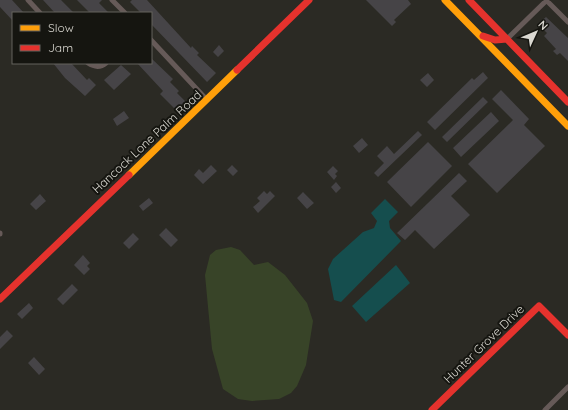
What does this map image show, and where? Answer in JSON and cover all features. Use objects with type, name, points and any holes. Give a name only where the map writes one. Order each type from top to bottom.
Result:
[{"type":"main road","name":"Hancock Lone Palm Road","points":[[0,299],[309,0]]},
{"type":"main road","points":[[445,0],[568,126]]},
{"type":"main road","points":[[469,0],[568,102]]},
{"type":"main road","points":[[479,35],[492,40],[501,41],[507,39]]},
{"type":"main road","name":"Hunter Grove Drive","points":[[432,410],[539,306],[568,335]]},
{"type":"street","points":[[28,0],[39,12]]},
{"type":"street","points":[[112,0],[124,12]]},
{"type":"street","points":[[507,39],[547,0],[568,22]]},
{"type":"street","points":[[152,41],[207,100]]},
{"type":"street","points":[[90,64],[96,67],[103,66],[105,64]]},
{"type":"street","points":[[545,410],[568,387]]},
{"type":"green space","points":[[231,247],[240,250],[254,265],[268,262],[285,275],[307,303],[313,321],[306,365],[297,386],[291,393],[279,399],[252,401],[238,399],[223,389],[212,349],[205,275],[210,255],[216,250]]},
{"type":"water","points":[[385,199],[398,212],[389,221],[390,228],[401,241],[341,302],[334,300],[328,269],[333,259],[363,232],[374,228],[377,221],[371,213]]},
{"type":"water","points":[[396,265],[410,283],[366,322],[352,306]]},
{"type":"building","points":[[0,0],[12,0],[23,12],[12,12],[12,20],[0,7]]},
{"type":"building","points":[[43,0],[61,0],[73,12],[54,12]]},
{"type":"building","points":[[77,0],[102,0],[99,3],[108,12],[89,12]]},
{"type":"building","points":[[132,0],[147,0],[191,48],[192,46],[199,53],[197,55],[216,73],[207,82],[152,25],[152,12],[140,12],[130,2]]},
{"type":"building","points":[[366,0],[408,0],[411,4],[394,20],[396,22],[392,26]]},
{"type":"building","points":[[546,17],[568,38],[568,61],[560,53],[557,55],[553,51],[556,49],[544,36],[547,33],[538,24]]},
{"type":"building","points":[[219,45],[224,51],[218,57],[213,52]]},
{"type":"building","points":[[152,59],[173,79],[170,82],[179,91],[177,93],[186,102],[177,111],[160,94],[163,91],[138,64],[152,64]]},
{"type":"building","points":[[54,64],[72,64],[87,80],[89,78],[96,85],[85,96],[65,78]]},
{"type":"building","points":[[121,65],[131,74],[114,90],[104,80]]},
{"type":"building","points":[[483,72],[488,78],[435,130],[427,122],[472,78],[474,80]]},
{"type":"building","points":[[428,73],[434,80],[427,87],[420,80]]},
{"type":"building","points":[[501,90],[529,119],[524,125],[545,146],[497,193],[468,164],[513,120],[492,99]]},
{"type":"building","points":[[483,97],[488,102],[447,142],[442,137]]},
{"type":"building","points":[[124,111],[129,118],[117,126],[113,119]]},
{"type":"building","points":[[491,112],[499,121],[461,157],[453,148]]},
{"type":"building","points":[[418,131],[422,135],[378,177],[374,173],[384,163],[377,156],[387,146],[394,154]]},
{"type":"building","points":[[362,138],[368,145],[359,153],[353,146]]},
{"type":"building","points":[[428,142],[452,166],[411,207],[387,182]]},
{"type":"building","points":[[211,165],[217,171],[203,184],[194,175],[199,169],[203,173]]},
{"type":"building","points":[[232,165],[238,171],[233,176],[227,170]]},
{"type":"building","points":[[333,166],[338,171],[335,174],[337,176],[334,180],[327,172]]},
{"type":"building","points":[[459,173],[467,181],[451,196],[470,215],[434,249],[415,230],[405,240],[397,233]]},
{"type":"building","points":[[336,182],[341,188],[336,193],[331,187]]},
{"type":"building","points":[[264,191],[267,194],[270,191],[275,196],[258,213],[253,207],[260,201],[257,198]]},
{"type":"building","points":[[303,192],[314,203],[307,209],[297,198]]},
{"type":"building","points":[[40,194],[46,201],[36,210],[30,204]]},
{"type":"building","points":[[149,198],[153,203],[143,211],[139,206]]},
{"type":"building","points":[[166,228],[178,240],[171,247],[159,235]]},
{"type":"building","points":[[133,233],[139,239],[129,249],[123,243]]},
{"type":"building","points":[[83,255],[90,263],[87,266],[90,269],[84,275],[74,265]]},
{"type":"building","points":[[72,284],[78,290],[63,305],[57,299]]},
{"type":"building","points":[[29,303],[33,308],[22,319],[17,314]]},
{"type":"building","points":[[7,330],[13,336],[0,349],[0,337]]},
{"type":"building","points":[[34,357],[45,369],[39,375],[28,363]]},
{"type":"traffic: slow","points":[[445,0],[568,126]]},
{"type":"traffic: slow","points":[[129,175],[237,70]]},
{"type":"traffic: jam","points":[[237,70],[309,0]]},
{"type":"traffic: jam","points":[[469,0],[568,102]]},
{"type":"traffic: jam","points":[[483,36],[495,40],[507,39]]},
{"type":"traffic: jam","points":[[0,299],[129,175]]},
{"type":"traffic: jam","points":[[432,410],[539,306],[568,335]]}]
